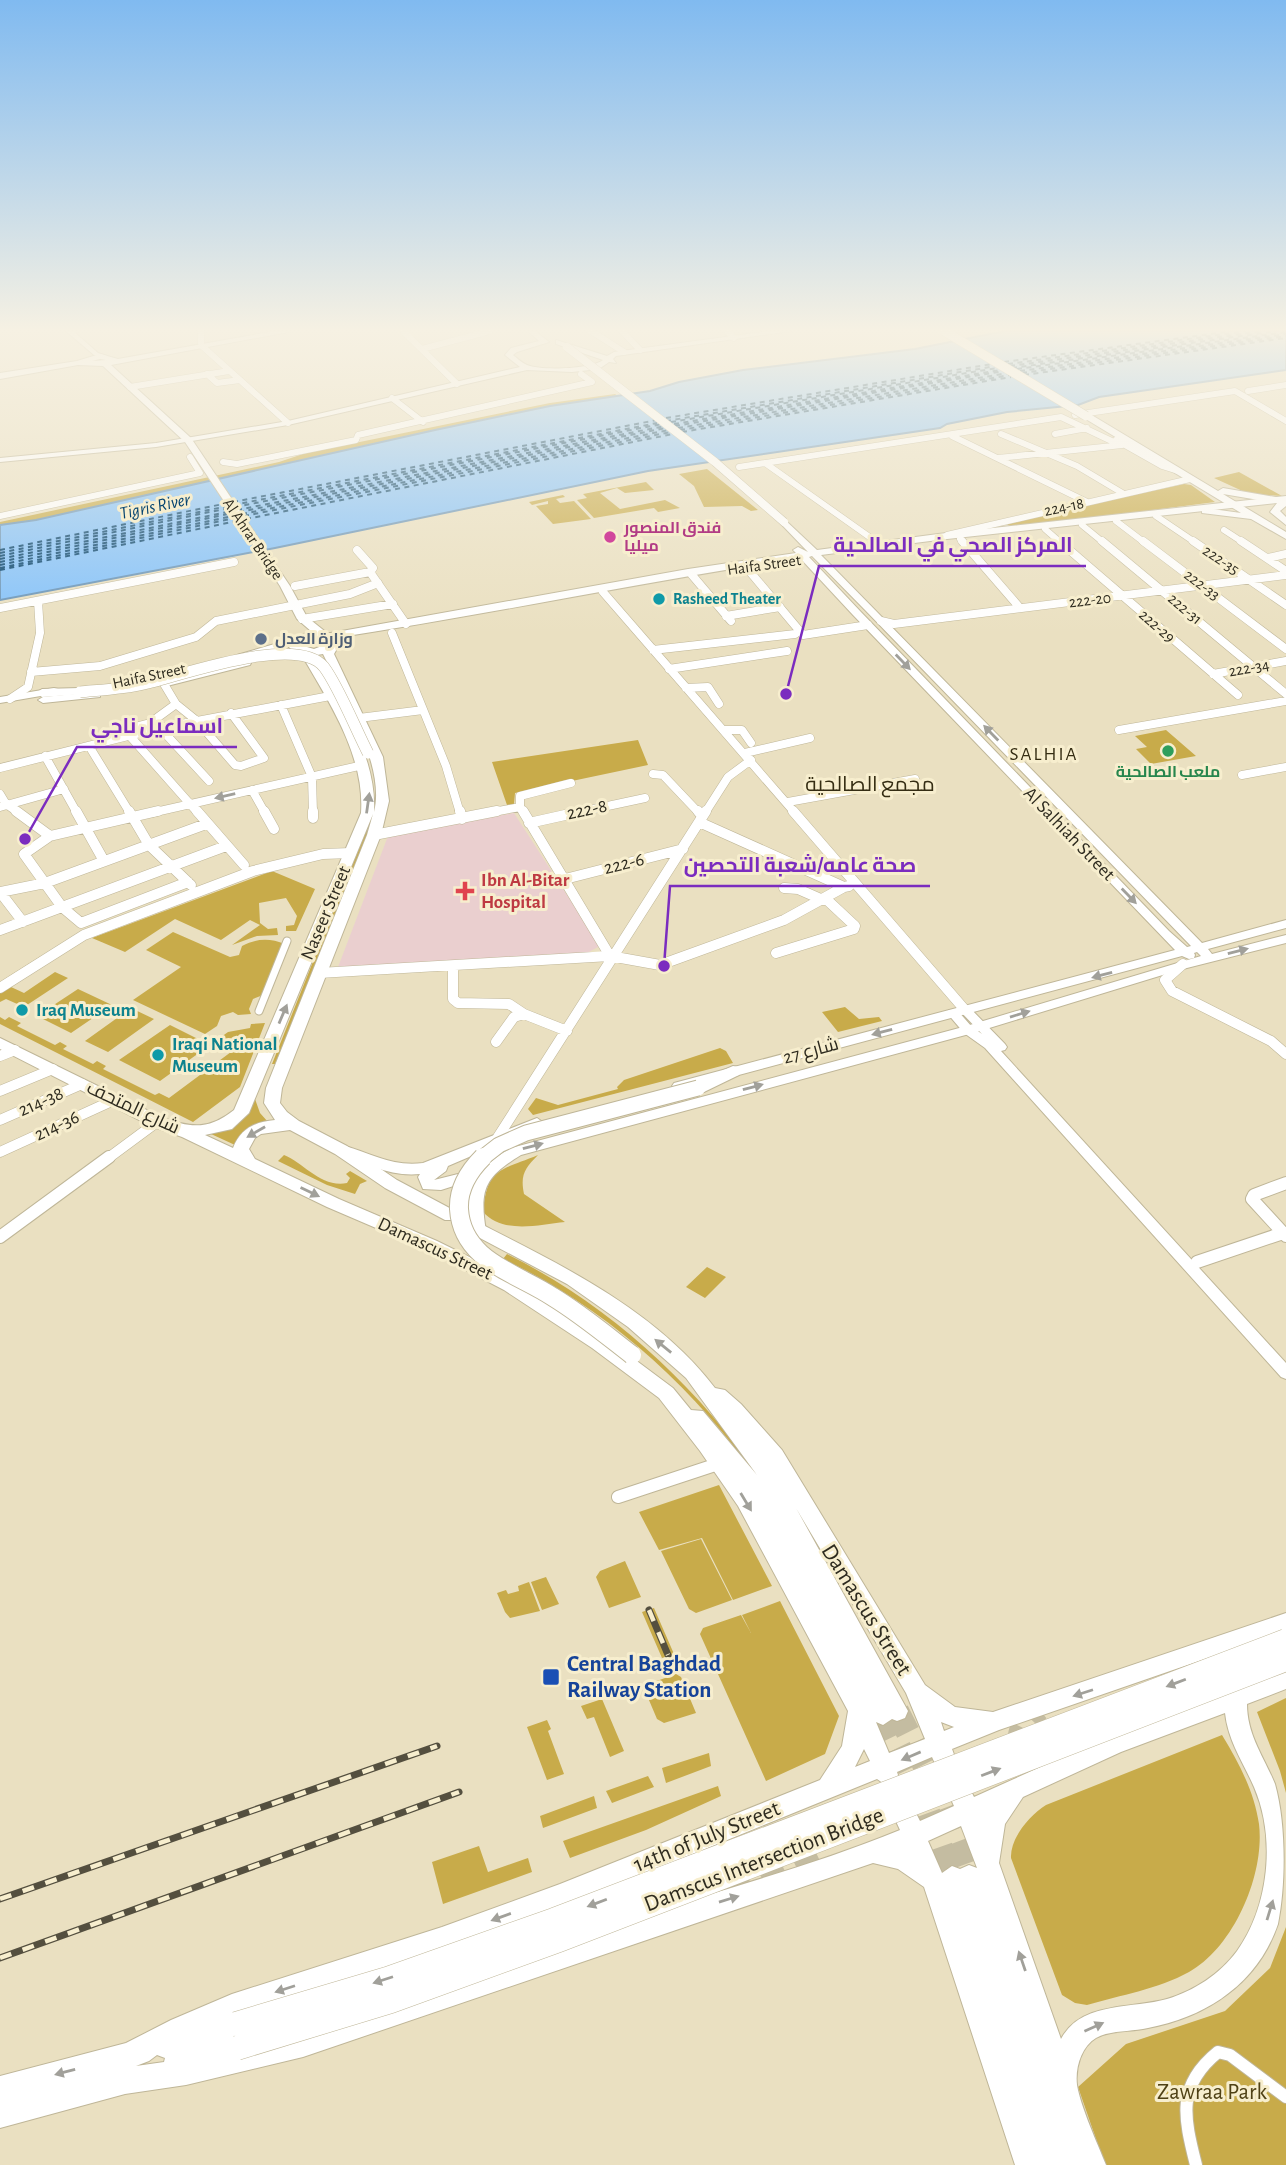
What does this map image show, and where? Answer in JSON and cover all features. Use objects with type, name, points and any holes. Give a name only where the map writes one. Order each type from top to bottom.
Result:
[{"type":"main road","name":"Al Ahrar Bridge","points":[[179,432],[188,440],[195,457],[290,586],[293,602],[302,619]]},
{"type":"main road","points":[[0,460],[238,432]]},
{"type":"main road","name":"Al Salhiah Street","points":[[670,432],[781,523],[855,612],[951,713],[1165,933],[1195,957]]},
{"type":"main road","points":[[1116,432],[1174,467],[1223,491],[1286,536]]},
{"type":"main road","points":[[1174,467],[1190,479],[1286,524]]},
{"type":"main road","points":[[1223,491],[1284,502]]},
{"type":"main road","points":[[1245,506],[1284,502]]},
{"type":"main road","points":[[1284,502],[1275,512],[1286,524]]},
{"type":"main road","name":"Haifa Street","points":[[329,641],[406,624],[677,574],[1245,506]]},
{"type":"main road","name":"Haifa Street","points":[[329,641],[392,633],[692,575],[881,545],[1245,506]]},
{"type":"main road","points":[[1205,511],[1263,521]]},
{"type":"main road","points":[[998,522],[1009,530]]},
{"type":"main road","name":"Al Salhiah Street","points":[[810,556],[888,625],[1183,930],[1195,957]]},
{"type":"main road","points":[[302,619],[329,641]]},
{"type":"main road","points":[[302,619],[304,650]]},
{"type":"main road","points":[[304,650],[329,641]]},
{"type":"main road","points":[[304,650],[329,641]]},
{"type":"main road","name":"Naseer Street","points":[[274,1088],[374,835],[383,801],[377,757],[328,654],[329,641]]},
{"type":"main road","name":"Haifa Street","points":[[5,700],[140,681],[248,658],[304,650]]},
{"type":"main road","name":"Naseer Street","points":[[188,1133],[217,1128],[232,1122],[242,1113],[369,806],[365,759],[324,697],[304,650]]},
{"type":"main road","points":[[42,694],[144,684],[271,653],[304,654],[316,659],[323,666],[365,759],[378,776]]},
{"type":"main road","name":"Haifa Street","points":[[0,708],[44,700],[132,692],[248,658],[281,654]]},
{"type":"main road","points":[[951,713],[968,710]]},
{"type":"main road","points":[[1051,816],[1068,813]]},
{"type":"main road","name":"شارع 27","points":[[475,1172],[492,1166],[516,1151],[975,1028],[1195,957],[1230,940],[1286,924]]},
{"type":"main road","points":[[1183,930],[1230,940]]},
{"type":"main road","points":[[1153,962],[1164,949],[1165,933]]},
{"type":"main road","name":"شارع 27","points":[[341,1150],[407,1170],[428,1167],[528,1126],[733,1071],[1153,962],[1195,957],[1286,939]]},
{"type":"main road","name":"شارع المتحف","points":[[0,1031],[162,1116],[188,1133]]},
{"type":"main road","name":"شارع المتحف","points":[[5,1050],[53,1069],[158,1122],[188,1133]]},
{"type":"main road","points":[[661,1388],[632,1355],[574,1310],[480,1253],[465,1234],[459,1220],[459,1192],[466,1176],[479,1160],[513,1138],[698,1088],[733,1071]]},
{"type":"main road","points":[[254,1085],[274,1088],[274,1108],[293,1125]]},
{"type":"main road","points":[[249,1162],[241,1149],[251,1133],[271,1125],[293,1125]]},
{"type":"main road","name":"Damascus Street","points":[[293,1125],[341,1150],[391,1184],[466,1223],[486,1255],[555,1313],[687,1408],[716,1436],[785,1534],[890,1713],[760,1462],[692,1373]]},
{"type":"main road","name":"Damascus Street","points":[[188,1133],[249,1162],[486,1255],[573,1279],[634,1322],[734,1409],[775,1456],[915,1688],[942,1752]]},
{"type":"main road","points":[[458,1179],[435,1186],[428,1185],[425,1181],[430,1172],[475,1147]]},
{"type":"main road","points":[[466,1223],[477,1185],[492,1166]]},
{"type":"main road","name":"Damascus Street","points":[[661,1388],[721,1463],[746,1500],[857,1704],[887,1774]]},
{"type":"main road","name":"14th of July Street","points":[[128,2068],[232,2007],[442,1939],[560,1896],[828,1789],[887,1774],[942,1752],[996,1721],[1286,1622]]},
{"type":"main road","name":"Damscus Intersection Bridge","points":[[237,2036],[554,1920],[1286,1642]]},
{"type":"main road","name":"Damscus Intersection Bridge","points":[[237,2036],[391,2001],[559,1940],[1286,1659]]},
{"type":"main road","name":"14th of July Street","points":[[0,2089],[128,2068],[184,2074],[242,2061],[356,2027],[464,1992],[688,1911],[873,1852],[909,1826],[964,1803],[1016,1790],[1118,1743],[1286,1679]]},
{"type":"main road","points":[[915,1688],[933,1707],[950,1717],[966,1721],[996,1721]]},
{"type":"main road","points":[[1064,2082],[1067,2055],[1078,2035],[1100,2023],[1162,2013],[1200,2000],[1216,1991],[1242,1968],[1264,1928],[1277,1879],[1276,1832],[1265,1786],[1237,1730],[1236,1700]]},
{"type":"main road","points":[[828,1789],[853,1749],[858,1727],[857,1704]]},
{"type":"main road","points":[[1016,1790],[995,1815],[962,1879],[1047,2165]]},
{"type":"main road","points":[[964,1803],[962,1879],[1029,2165]]},
{"type":"main road","points":[[909,1826],[962,1879],[1064,2082],[1091,2165]]},
{"type":"main road","points":[[873,1852],[962,1879]]},
{"type":"main road","points":[[962,1879],[1066,2165]]},
{"type":"main road","name":"14th of July Street","points":[[0,2115],[128,2068],[237,2036]]},
{"type":"street","points":[[223,462],[237,464],[356,440],[358,435],[373,432]]},
{"type":"street","points":[[739,467],[973,432]]},
{"type":"street","points":[[1055,434],[1065,432]]},
{"type":"street","points":[[1099,432],[1162,466],[1174,467]]},
{"type":"street","points":[[1001,434],[1043,454],[1077,466],[1124,494]]},
{"type":"street","points":[[952,436],[1087,502]]},
{"type":"street","points":[[996,458],[1122,445]]},
{"type":"street","points":[[0,516],[200,473],[195,457]]},
{"type":"street","points":[[765,463],[881,545]]},
{"type":"street","name":"224-18","points":[[938,537],[1190,479]]},
{"type":"street","name":"222-35","points":[[1156,516],[1286,605]]},
{"type":"street","name":"222-33","points":[[1116,522],[1286,649]]},
{"type":"street","name":"222-31","points":[[1082,525],[1286,694]]},
{"type":"street","name":"222-29","points":[[1045,529],[1238,695]]},
{"type":"street","points":[[1224,530],[1286,573]]},
{"type":"street","points":[[960,539],[1020,608]]},
{"type":"street","points":[[357,550],[373,568],[370,572]]},
{"type":"street","points":[[1268,558],[1286,554]]},
{"type":"street","points":[[0,608],[234,562]]},
{"type":"street","points":[[746,567],[803,635],[868,625]]},
{"type":"street","points":[[290,586],[370,572]]},
{"type":"street","points":[[370,572],[406,624]]},
{"type":"street","name":"222-20","points":[[888,625],[1286,573]]},
{"type":"street","points":[[692,575],[729,618],[780,607]]},
{"type":"street","points":[[31,672],[100,666],[196,637],[216,621],[293,602],[350,594],[379,583]]},
{"type":"street","points":[[603,592],[788,802],[945,989],[959,1012],[1197,1262],[1286,1362]]},
{"type":"street","points":[[5,700],[28,687],[42,612],[38,601]]},
{"type":"street","points":[[302,619],[393,604]]},
{"type":"street","points":[[392,633],[446,766],[462,819]]},
{"type":"street","points":[[653,650],[795,634]]},
{"type":"street","points":[[669,670],[788,651]]},
{"type":"street","name":"222-34","points":[[1213,674],[1286,662]]},
{"type":"street","points":[[163,684],[176,704],[197,721],[234,765],[242,766],[264,758],[231,713]]},
{"type":"street","points":[[28,687],[42,694]]},
{"type":"street","points":[[686,688],[708,687],[719,704]]},
{"type":"street","points":[[0,768],[129,735],[324,697]]},
{"type":"street","points":[[1119,730],[1286,701]]},
{"type":"street","points":[[58,748],[150,723],[176,704]]},
{"type":"street","points":[[281,705],[312,777],[313,818]]},
{"type":"street","points":[[359,718],[424,710]]},
{"type":"street","points":[[160,729],[209,781]]},
{"type":"street","points":[[724,730],[742,730],[751,743]]},
{"type":"street","points":[[129,735],[244,865]]},
{"type":"street","points":[[498,1137],[728,777],[748,757],[810,738]]},
{"type":"street","points":[[89,746],[130,818],[149,845],[189,884],[81,923],[62,907],[24,853],[29,848],[50,836],[130,818],[189,804],[312,777],[365,759]]},
{"type":"street","points":[[45,756],[104,860]]},
{"type":"street","points":[[1242,775],[1286,767]]},
{"type":"street","points":[[653,774],[663,775],[700,819],[844,887]]},
{"type":"street","points":[[788,802],[915,779]]},
{"type":"street","points":[[571,783],[520,796],[520,807],[613,957]]},
{"type":"street","points":[[3,806],[64,789]]},
{"type":"street","points":[[253,790],[274,829]]},
{"type":"street","points":[[0,794],[3,806],[50,836]]},
{"type":"street","name":"222-8","points":[[529,823],[645,798]]},
{"type":"street","points":[[374,835],[520,807]]},
{"type":"street","points":[[23,922],[5,907],[0,892],[45,883],[206,824]]},
{"type":"street","points":[[0,930],[226,846]]},
{"type":"street","name":"222-6","points":[[565,879],[683,849]]},
{"type":"street","points":[[0,988],[84,935],[253,872],[323,853],[351,853]]},
{"type":"street","points":[[319,973],[613,957],[660,965],[784,920],[844,887],[856,886]]},
{"type":"street","points":[[776,953],[854,929],[850,921],[824,899],[798,889],[784,888]]},
{"type":"street","points":[[259,1011],[288,941]]},
{"type":"street","points":[[1195,957],[1165,980],[1172,991],[1271,1041],[1286,1054]]},
{"type":"street","points":[[453,965],[453,999],[458,1003],[509,1004],[524,1014],[567,1031]]},
{"type":"street","points":[[496,1042],[514,1017],[524,1014]]},
{"type":"street","points":[[975,1028],[1286,1373]]},
{"type":"street","points":[[0,1091],[53,1069]]},
{"type":"street","name":"214-38","points":[[0,1120],[82,1084]]},
{"type":"street","name":"214-36","points":[[0,1152],[114,1100]]},
{"type":"street","points":[[515,1114],[519,1121],[528,1126]]},
{"type":"street","points":[[0,1237],[158,1122]]},
{"type":"street","points":[[1197,1262],[1284,1234],[1254,1205],[1252,1199],[1254,1195],[1286,1184]]},
{"type":"street","points":[[618,1497],[721,1463]]},
{"type":"street","points":[[1196,2165],[1186,2117],[1185,2097],[1189,2084],[1202,2063],[1218,2052],[1230,2054],[1286,2097]]},
{"type":"shaded area","name":"Ibn Al-Bitar Hospital","points":[[514,813],[600,946],[583,955],[338,967],[388,836]]},
{"type":"green space","points":[[408,432],[426,432],[36,520],[0,525],[0,522],[279,462],[306,453]]},
{"type":"green space","points":[[707,469],[758,510],[751,511],[742,506],[704,507],[694,486],[679,474]]},
{"type":"green space","points":[[1239,472],[1282,496],[1249,494],[1214,478]]},
{"type":"green space","points":[[646,482],[654,490],[625,493],[617,488],[600,493],[620,509],[665,500],[680,508],[658,512],[654,508],[594,518],[577,500],[587,498],[583,494]]},
{"type":"green space","points":[[1184,484],[1191,485],[1215,502],[1013,528],[1005,523]]},
{"type":"green space","points":[[563,495],[565,497],[556,499],[560,503],[574,501],[591,519],[553,524],[536,506],[548,504],[548,501],[532,505],[529,502]]},
{"type":"green space","points":[[1166,730],[1196,756],[1151,764],[1136,749],[1147,747],[1135,736]]},
{"type":"green space","points":[[638,740],[648,765],[515,793],[514,804],[507,805],[492,762]]},
{"type":"green space","points":[[371,817],[376,818],[275,1064],[272,1064]]},
{"type":"green space","points":[[272,871],[315,889],[296,931],[286,931],[286,926],[294,925],[297,916],[286,898],[259,903],[260,923],[268,929],[277,928],[278,935],[257,936],[232,945],[260,925],[250,920],[221,940],[175,919],[125,952],[92,938]]},
{"type":"green space","points":[[173,932],[230,957],[239,955],[242,946],[253,941],[269,940],[285,944],[263,995],[253,999],[249,1009],[251,1014],[238,1015],[233,1012],[221,1016],[217,1026],[205,1034],[133,1000],[181,967],[146,950]]},
{"type":"green space","points":[[41,956],[11,987],[24,993],[55,972],[68,978],[24,1007],[6,999],[0,1002],[0,982]]},
{"type":"green space","points":[[78,989],[112,1005],[71,1033],[37,1016]]},
{"type":"green space","points":[[845,1007],[859,1019],[879,1017],[882,1021],[838,1032],[822,1012]]},
{"type":"green space","points":[[131,1008],[154,1019],[108,1052],[85,1041]]},
{"type":"green space","points":[[0,1017],[5,1020],[9,1017],[21,1023],[17,1026],[55,1045],[60,1042],[67,1046],[63,1049],[93,1064],[97,1061],[106,1066],[103,1069],[155,1095],[159,1093],[169,1098],[235,1049],[217,1040],[228,1032],[250,1028],[251,1024],[265,1023],[240,1087],[193,1122],[0,1024]]},
{"type":"green space","points":[[170,1025],[210,1045],[160,1081],[119,1060]]},
{"type":"green space","points":[[720,1048],[726,1051],[733,1063],[533,1115],[528,1109],[536,1098],[558,1105],[618,1089],[624,1080]]},
{"type":"green space","points":[[255,1099],[260,1113],[268,1122],[248,1128],[240,1135],[235,1145],[211,1134],[238,1122]]},
{"type":"green space","points":[[284,1155],[329,1182],[347,1183],[350,1178],[346,1174],[350,1171],[367,1181],[360,1184],[355,1194],[327,1185],[278,1161]]},
{"type":"green space","points":[[538,1155],[525,1172],[524,1194],[565,1222],[510,1226],[491,1219],[483,1212],[492,1178],[505,1168]]},
{"type":"green space","points":[[507,1254],[581,1298],[647,1350],[707,1409],[760,1476],[757,1478],[705,1412],[644,1352],[577,1301],[541,1278],[503,1259]]},
{"type":"green space","points":[[707,1267],[726,1277],[705,1298],[686,1287]]},
{"type":"green space","points":[[719,1485],[772,1586],[733,1600],[702,1538],[659,1550],[639,1512]]},
{"type":"green space","points":[[701,1539],[732,1600],[696,1613],[689,1609],[661,1551]]},
{"type":"green space","points":[[625,1561],[641,1597],[609,1608],[596,1577],[600,1571]]},
{"type":"green space","points":[[546,1577],[559,1604],[542,1610],[531,1582]]},
{"type":"green space","points":[[529,1582],[540,1611],[510,1618],[497,1593],[506,1590],[508,1594],[519,1591],[518,1586]]},
{"type":"green space","points":[[780,1601],[839,1716],[825,1754],[766,1781],[700,1634],[703,1628],[741,1615],[751,1633],[742,1615]]},
{"type":"green space","points":[[654,1608],[674,1654],[662,1658],[642,1612]]},
{"type":"green space","points":[[676,1674],[681,1677],[696,1713],[664,1723],[657,1719],[643,1686]]},
{"type":"green space","points":[[1286,1698],[1286,1793],[1257,1712]]},
{"type":"green space","points":[[602,1699],[624,1751],[610,1757],[594,1717],[587,1719],[581,1706]]},
{"type":"green space","points":[[547,1720],[551,1729],[548,1731],[564,1774],[547,1780],[527,1727]]},
{"type":"green space","points":[[1222,1735],[1245,1778],[1254,1800],[1259,1824],[1257,1865],[1243,1907],[1233,1927],[1205,1961],[1177,1978],[1087,2005],[1075,2003],[1062,1995],[1011,1858],[1017,1835],[1046,1805]]},
{"type":"green space","points":[[709,1753],[711,1766],[666,1783],[662,1768]]},
{"type":"green space","points":[[648,1776],[654,1787],[612,1803],[606,1791]]},
{"type":"green space","points":[[718,1786],[721,1796],[646,1830],[570,1858],[563,1841]]},
{"type":"green space","points":[[594,1796],[597,1808],[543,1828],[540,1816]]},
{"type":"green space","points":[[479,1846],[488,1872],[528,1858],[532,1872],[443,1904],[432,1862]]},
{"type":"green space","name":"Zawraa Park","points":[[1286,1927],[1286,2165],[1105,2165],[1078,2087],[1126,2044],[1225,2011],[1270,1968]]},
{"type":"water","name":"Tigris River","points":[[426,432],[913,432],[648,471],[275,548],[0,600],[0,525],[36,520]]},
{"type":"ferry route","points":[[233,502],[595,432]]},
{"type":"ferry route","points":[[233,505],[610,432]]},
{"type":"ferry route","points":[[235,507],[621,432]]},
{"type":"ferry route","points":[[237,510],[634,432]]},
{"type":"ferry route","points":[[239,512],[645,432]]},
{"type":"ferry route","points":[[242,514],[659,432]]},
{"type":"ferry route","points":[[244,516],[671,432]]},
{"type":"ferry route","points":[[246,519],[673,434]]},
{"type":"ferry route","points":[[0,550],[228,503]]},
{"type":"ferry route","points":[[0,553],[228,506]]},
{"type":"ferry route","points":[[0,556],[229,508]]},
{"type":"ferry route","points":[[0,559],[232,511]]},
{"type":"ferry route","points":[[0,562],[233,513]]},
{"type":"ferry route","points":[[0,565],[233,516]]},
{"type":"ferry route","points":[[0,568],[235,518]]},
{"type":"ferry route","points":[[0,570],[237,521]]},
{"type":"tunnel","points":[[1021,1751],[1022,1727],[1039,1709]]},
{"type":"tunnel","points":[[897,1711],[934,1784],[969,1877]]},
{"type":"tunnel","points":[[883,1715],[920,1790],[952,1878]]},
{"type":"tunnel","points":[[728,1891],[818,1849]]},
{"type":"railway","points":[[649,1610],[668,1655]]},
{"type":"railway","points":[[0,1899],[437,1746]]},
{"type":"railway","points":[[0,1958],[459,1792]]},
{"type":"place","name":"فندق المنصور ميليا","points":[[610,537]]},
{"type":"place","name":"Rasheed Theater","points":[[659,599]]},
{"type":"place","name":"وزارة العدل","points":[[261,639]]},
{"type":"place","name":"المركز الصحي في الصالحية","points":[[786,694]]},
{"type":"place","name":"ملعب الصالحية","points":[[1168,751]]},
{"type":"place","name":"اسماعيل ناجي","points":[[25,839]]},
{"type":"place","name":"Ibn Al-Bitar Hospital","points":[[465,891]]},
{"type":"place","name":"صحة عامه/شعبة التحصين","points":[[664,966]]},
{"type":"place","name":"Iraq Museum","points":[[22,1010]]},
{"type":"place","name":"Iraqi National Museum","points":[[158,1055]]},
{"type":"place","name":"Central Baghdad Railway Station","points":[[551,1677]]},
{"type":"district","name":"SALHIA","points":[[1044,754]]},
{"type":"district","name":"مجمع الصالحية","points":[[870,784]]}]
